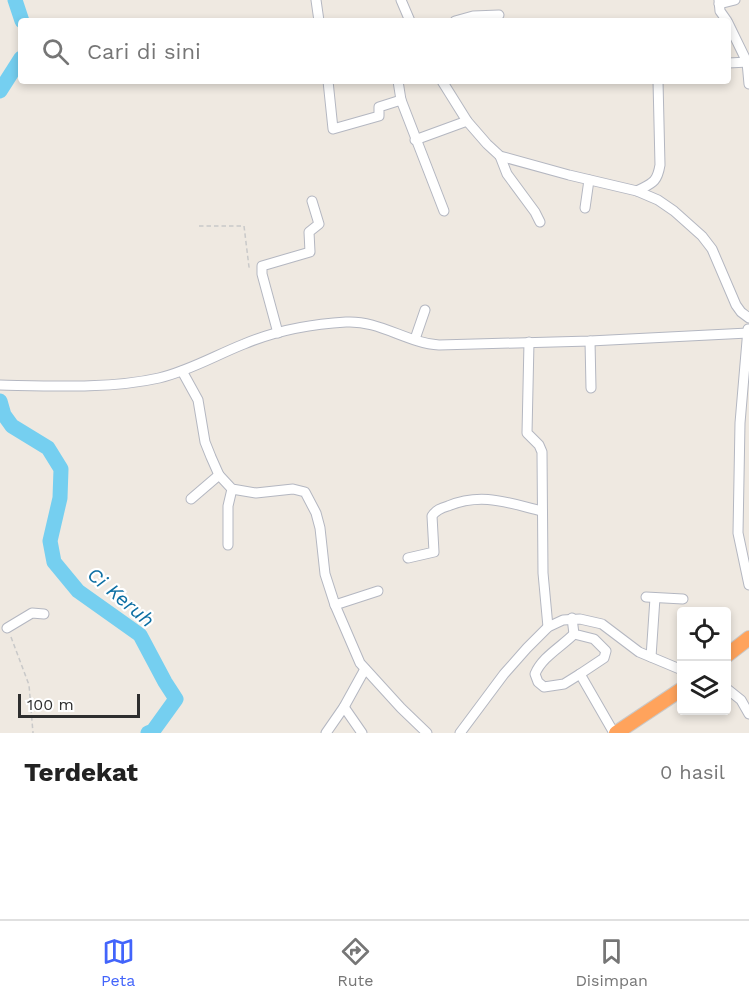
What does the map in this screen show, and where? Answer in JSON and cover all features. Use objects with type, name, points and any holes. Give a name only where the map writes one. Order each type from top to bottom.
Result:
[{"type":"highway","points":[[731,652],[749,638]]},
{"type":"highway","points":[[615,733],[677,692]]},
{"type":"street","points":[[316,0],[319,18]]},
{"type":"street","points":[[401,0],[409,18]]},
{"type":"street","points":[[724,18],[720,11],[719,2],[735,0]]},
{"type":"street","points":[[466,18],[499,15]]},
{"type":"street","points":[[731,30],[748,62],[749,84]]},
{"type":"street","points":[[731,63],[748,62]]},
{"type":"street","points":[[328,84],[333,129],[379,116],[379,107],[401,100]]},
{"type":"street","points":[[398,84],[401,100],[415,140],[444,211]]},
{"type":"street","points":[[444,84],[467,122],[500,156],[507,174],[540,222]]},
{"type":"street","points":[[637,191],[655,182],[658,176],[660,165],[658,84]]},
{"type":"street","points":[[415,140],[467,122]]},
{"type":"street","points":[[500,156],[637,191],[658,200],[702,236],[712,249],[736,305],[749,319],[739,440],[738,533],[749,585]]},
{"type":"street","points":[[585,208],[589,180]]},
{"type":"street","points":[[278,333],[262,274],[262,266],[310,252],[309,232],[319,224],[312,201]]},
{"type":"street","points":[[415,339],[425,310]]},
{"type":"street","points":[[2,385],[122,383],[160,378],[182,371],[246,343],[278,333],[328,323],[350,322],[371,325],[439,345],[748,333]]},
{"type":"street","points":[[590,340],[591,388]]},
{"type":"street","points":[[530,342],[527,434],[539,445],[542,452],[543,573],[548,627]]},
{"type":"street","points":[[182,371],[198,400],[205,442],[219,475],[232,489],[256,493],[293,489],[305,492],[316,513],[320,528],[325,574],[335,605],[360,663],[427,733]]},
{"type":"street","points":[[191,499],[219,475]]},
{"type":"street","points":[[228,545],[228,506],[232,489]]},
{"type":"street","points":[[408,558],[434,552],[432,516],[436,510],[458,502],[491,499],[542,510]]},
{"type":"street","points":[[335,605],[378,591]]},
{"type":"street","points":[[651,657],[650,597],[683,599]]},
{"type":"street","points":[[7,628],[32,613],[44,614]]},
{"type":"street","points":[[572,618],[574,634]]},
{"type":"street","points":[[460,733],[504,674],[548,627],[572,618],[591,621],[607,627],[631,646],[677,668]]},
{"type":"street","points":[[574,634],[594,639],[606,651],[604,658],[564,684],[544,687],[538,682],[535,674],[538,667],[574,634]]},
{"type":"street","points":[[326,733],[344,707],[365,669]]},
{"type":"street","points":[[580,674],[615,733]]},
{"type":"street","points":[[731,692],[741,700],[749,714]]},
{"type":"street","points":[[344,707],[362,733]]},
{"type":"path","points":[[198,226],[244,226],[249,267],[262,266]]},
{"type":"path","points":[[7,628],[29,685],[33,733]]},
{"type":"waterway","name":"Ci Keruh","points":[[15,0],[21,18]]},
{"type":"waterway","name":"Ci Keruh","points":[[0,91],[18,63]]},
{"type":"waterway","name":"Ci Keruh","points":[[0,401],[4,415],[12,426],[48,448],[61,469],[60,498],[50,541],[54,562],[78,591],[140,635],[176,699],[153,731],[148,733]]}]
